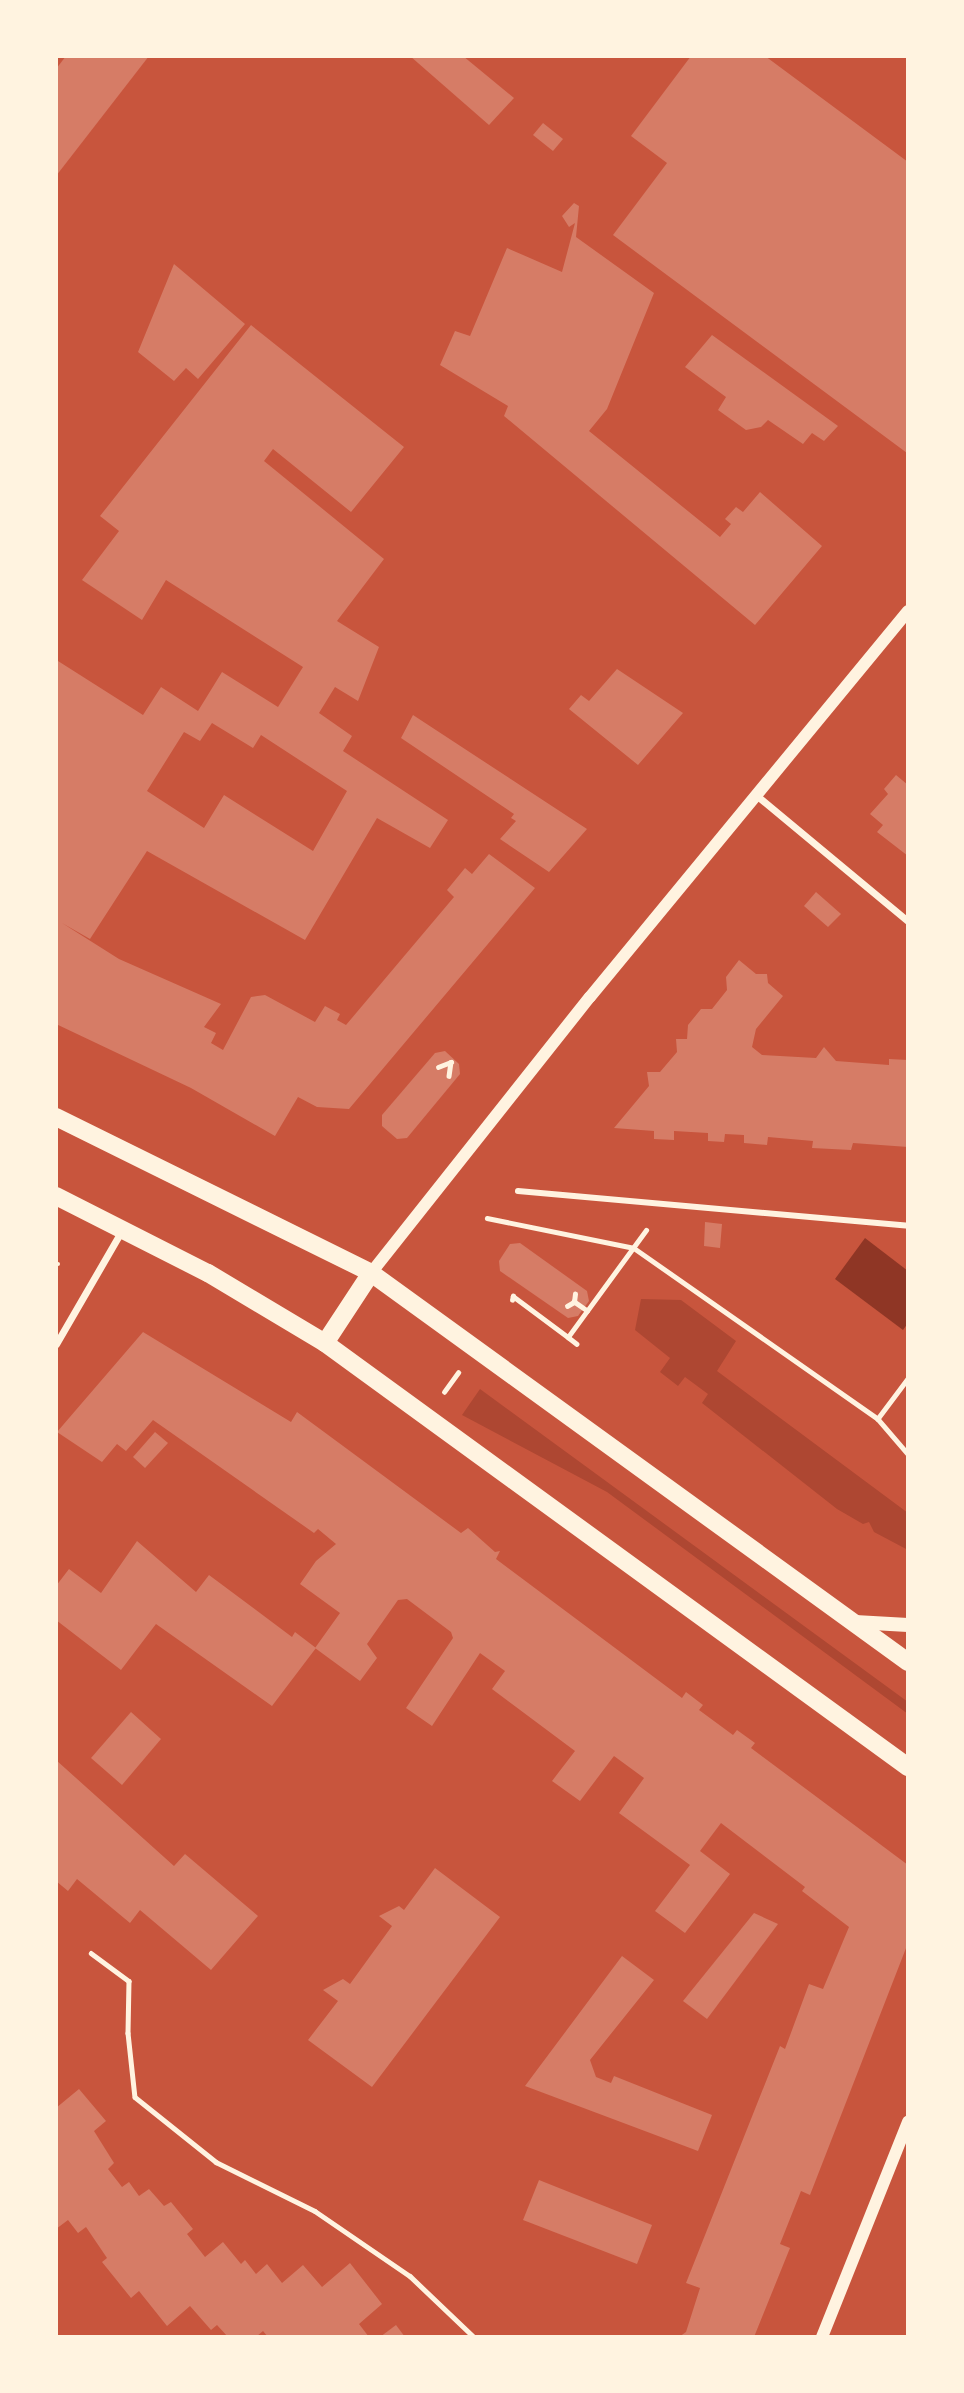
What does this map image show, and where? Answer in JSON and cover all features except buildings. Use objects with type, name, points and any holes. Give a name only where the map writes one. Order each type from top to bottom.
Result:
[{"type":"main road","points":[[56,1117],[372,1273],[908,1662]]},
{"type":"main road","points":[[56,1196],[123,1228],[326,1343],[908,1767]]},
{"type":"main road","points":[[326,1343],[372,1273]]},
{"type":"main road","points":[[855,1622],[908,1625]]},
{"type":"street","points":[[372,1273],[756,795],[908,611]]},
{"type":"street","points":[[756,795],[908,921]]},
{"type":"street","points":[[518,1191],[908,1226]]},
{"type":"street","points":[[56,1344],[123,1228]]},
{"type":"street","points":[[822,2337],[908,2122]]},
{"type":"path","points":[[438,1067],[451,1062],[449,1076]]},
{"type":"path","points":[[487,1217],[634,1248],[878,1419],[908,1454]]},
{"type":"path","points":[[568,1337],[634,1248]]},
{"type":"path","points":[[574,1302],[575,1294]]},
{"type":"path","points":[[512,1300],[513,1296],[577,1343]]},
{"type":"path","points":[[574,1302],[587,1311]]},
{"type":"path","points":[[567,1306],[574,1302]]},
{"type":"path","points":[[439,1399],[458,1372]]},
{"type":"path","points":[[878,1419],[908,1379]]},
{"type":"path","points":[[91,1953],[129,1981],[128,2033],[135,2096],[216,2162],[315,2210],[410,2276],[474,2337]]},
{"type":"shaded area","points":[[865,1238],[908,1271],[908,1323],[903,1330],[835,1279]]},
{"type":"shaded area","points":[[641,1299],[681,1300],[736,1341],[717,1371],[908,1513],[908,1550],[874,1532],[869,1522],[863,1524],[837,1509],[702,1403],[708,1394],[685,1377],[678,1386],[660,1372],[670,1358],[635,1330]]},
{"type":"shaded area","points":[[480,1389],[908,1702],[908,1714],[607,1492],[462,1415]]}]
